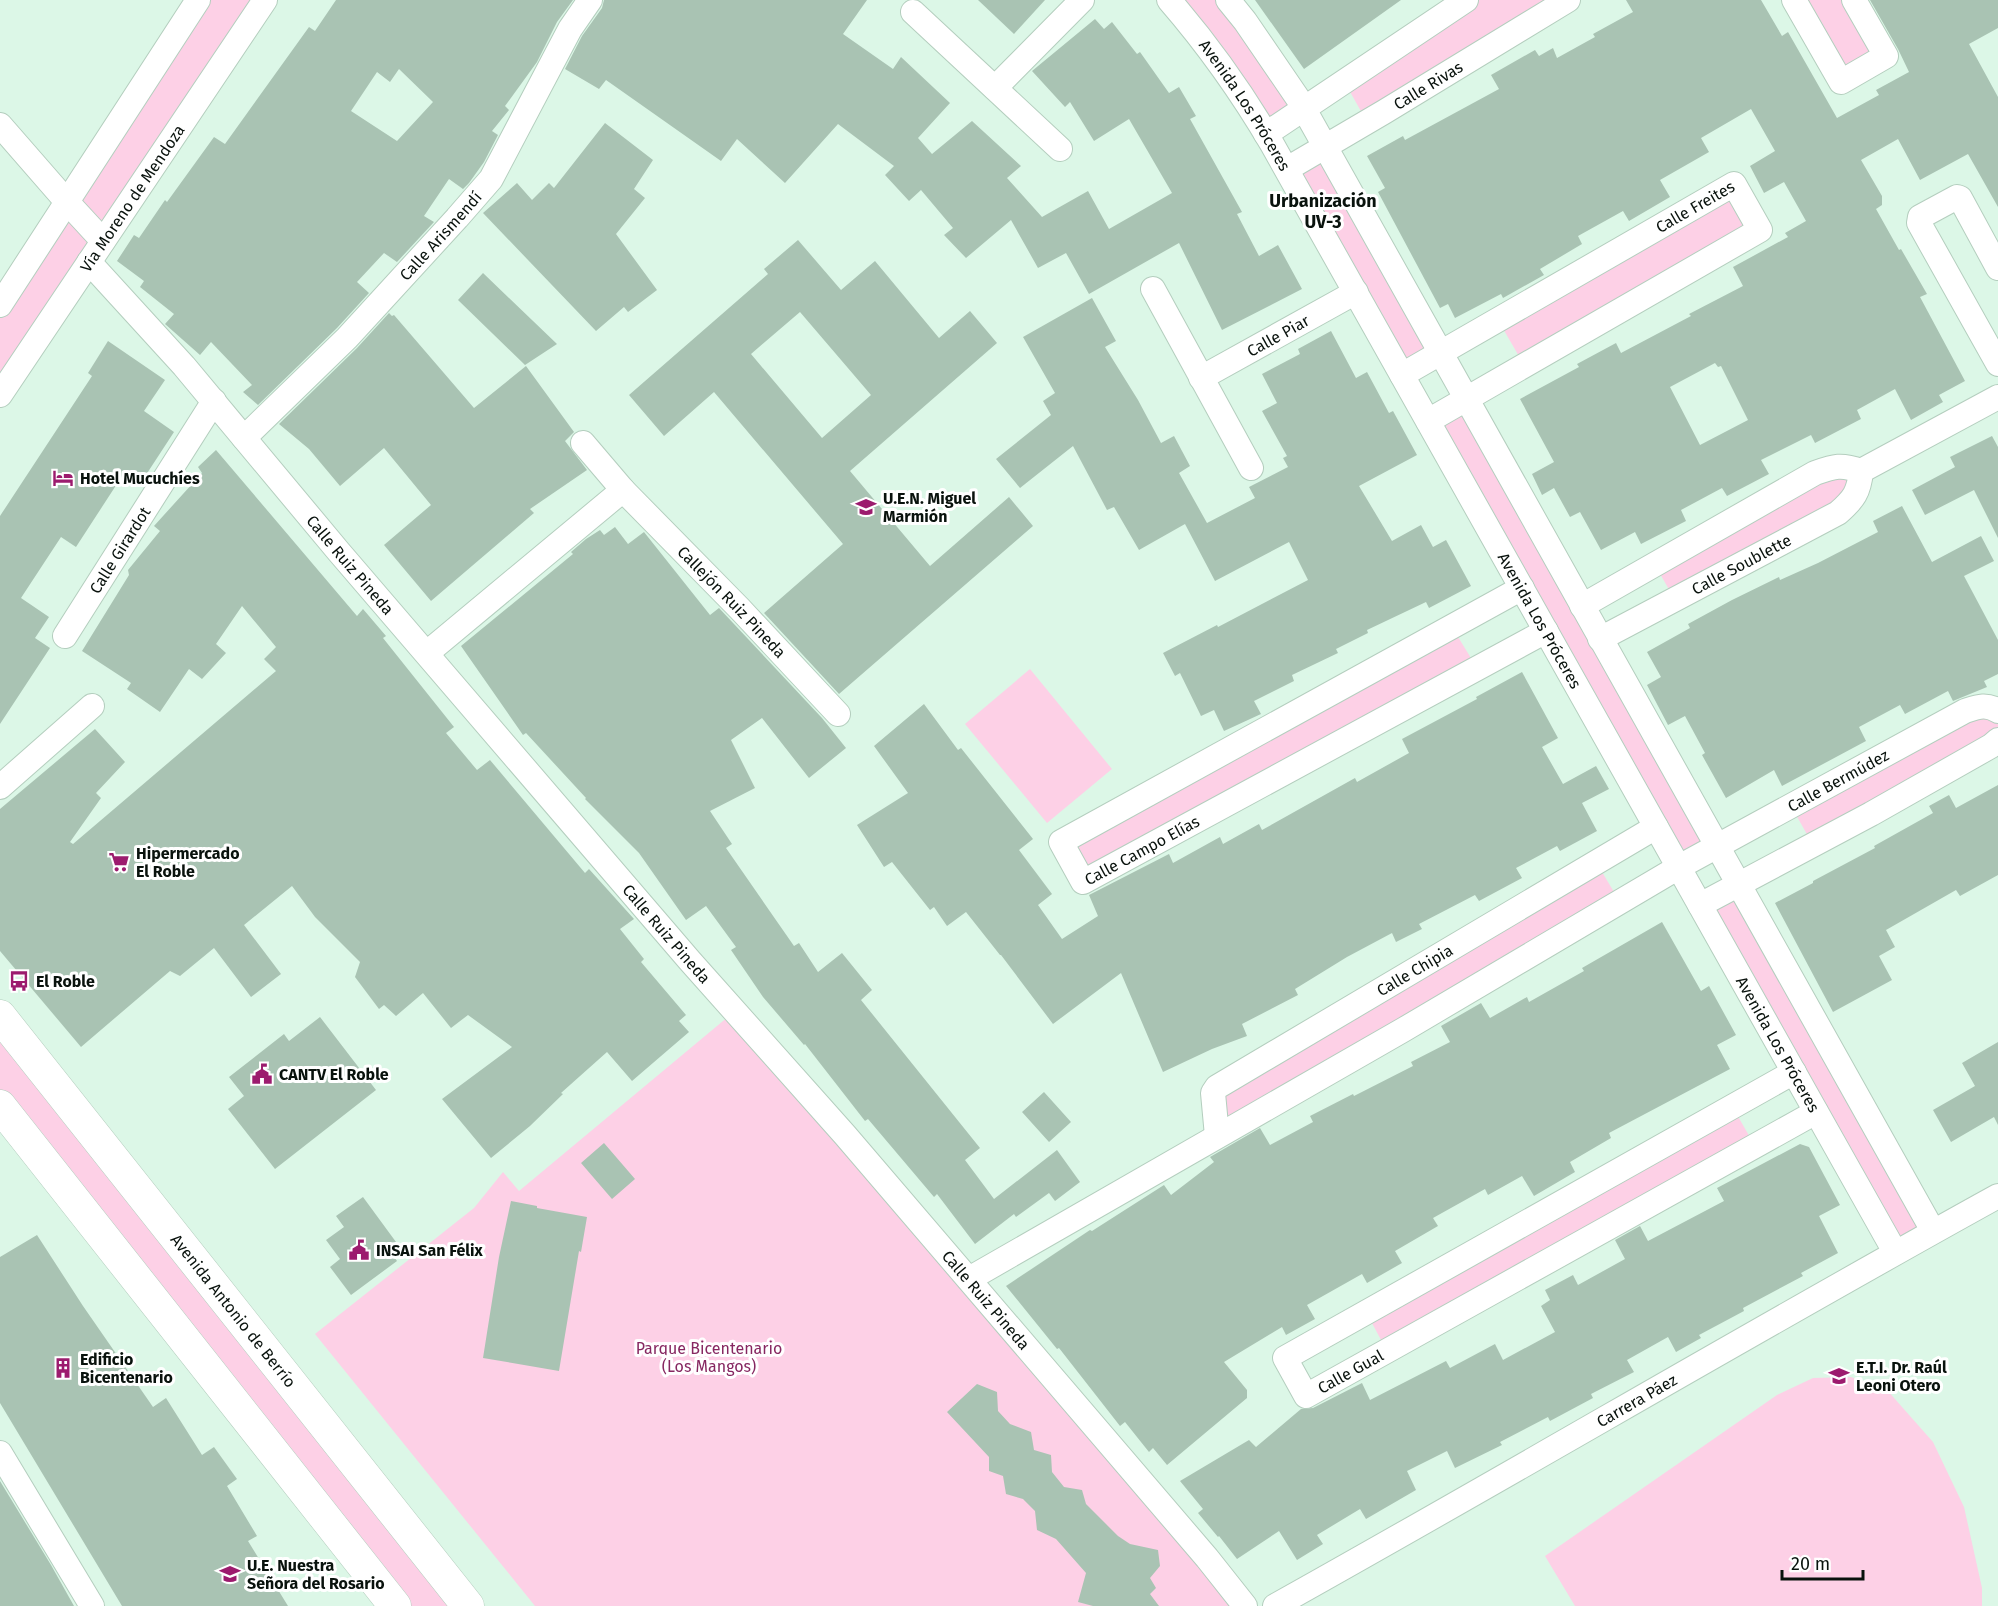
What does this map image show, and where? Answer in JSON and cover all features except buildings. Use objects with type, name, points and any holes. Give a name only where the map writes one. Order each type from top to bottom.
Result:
[{"type":"street","points":[[0,305],[198,0]]},
{"type":"street","name":"Vía Moreno de Mendoza","points":[[0,395],[265,0]]},
{"type":"street","name":"Calle Arismendí","points":[[244,438],[347,338],[491,179],[570,29],[590,0]]},
{"type":"street","points":[[994,88],[1082,0]]},
{"type":"street","name":"Avenida Los Próceres","points":[[1169,0],[1198,33],[1287,169],[1895,1252]]},
{"type":"street","points":[[1227,0],[1273,60],[1304,109],[1934,1231]]},
{"type":"street","points":[[1266,134],[1466,0]]},
{"type":"street","name":"Calle Rivas","points":[[1287,169],[1568,0]]},
{"type":"street","points":[[1794,0],[1841,82],[1886,56],[1854,0]]},
{"type":"street","points":[[913,12],[1060,149]]},
{"type":"street","points":[[0,125],[103,241]]},
{"type":"street","name":"Calle Freites","points":[[1402,375],[1734,184],[1760,230],[1428,421]]},
{"type":"street","points":[[1998,268],[1959,198],[1920,217],[1918,223],[1998,364]]},
{"type":"street","name":"Calle Ruiz Pineda","points":[[89,262],[184,366],[339,552],[690,961],[845,1134],[1207,1558],[1245,1606]]},
{"type":"street","points":[[1153,289],[1251,468]]},
{"type":"street","name":"Calle Piar","points":[[1202,378],[1356,292]]},
{"type":"street","points":[[1582,606],[1815,474],[1834,466],[1846,466],[1861,471],[1998,398]]},
{"type":"street","name":"Calle Girardot","points":[[65,636],[213,401]]},
{"type":"street","name":"Callejón Ruiz Pineda","points":[[583,442],[623,490],[740,609],[838,714]]},
{"type":"street","name":"Calle Soublette","points":[[1600,639],[1838,513],[1852,501],[1860,486],[1861,471]]},
{"type":"street","points":[[427,653],[623,490]]},
{"type":"street","name":"Calle Campo Elías","points":[[1522,588],[1061,842],[1083,882],[1546,631]]},
{"type":"street","name":"Calle Bermúdez","points":[[1679,867],[1965,711],[1981,705],[1998,711]]},
{"type":"street","points":[[0,787],[92,706]]},
{"type":"street","points":[[1700,905],[1871,814],[1998,740]]},
{"type":"street","name":"Calle Chipia","points":[[1217,1136],[1214,1090],[1656,827]]},
{"type":"street","points":[[969,1280],[1679,867]]},
{"type":"street","name":"Avenida Antonio de Berrío","points":[[0,1016],[468,1606]]},
{"type":"street","name":"Calle Gual","points":[[1794,1072],[1285,1358],[1306,1396],[1816,1112]]},
{"type":"street","points":[[0,1106],[395,1606]]},
{"type":"street","name":"Carrera Páez","points":[[1275,1606],[1466,1500],[1895,1252],[1998,1196]]},
{"type":"street","points":[[0,1453],[92,1606]]},
{"type":"green space","points":[[198,0],[264,0],[0,391],[0,309]]},
{"type":"green space","points":[[1169,0],[1228,0],[1299,100],[1266,134]]},
{"type":"green space","points":[[1466,0],[1568,0],[1367,122],[1344,81]]},
{"type":"green space","points":[[1794,0],[1854,0],[1886,56],[1841,82]]},
{"type":"green space","points":[[1325,146],[1441,352],[1402,375],[1287,169]]},
{"type":"green space","points":[[1734,184],[1760,230],[1524,365],[1498,320]]},
{"type":"green space","points":[[1467,399],[1717,846],[1679,867],[1428,421]]},
{"type":"green space","points":[[1834,466],[1860,486],[1675,600],[1655,565]]},
{"type":"green space","points":[[1452,627],[1477,668],[1083,882],[1061,842]]},
{"type":"green space","points":[[1030,669],[1112,769],[1047,823],[965,724]]},
{"type":"green space","points":[[1965,711],[1998,711],[1998,740],[1813,845],[1791,806]]},
{"type":"green space","points":[[1596,862],[1620,902],[1217,1136],[1217,1087]]},
{"type":"green space","points":[[1738,884],[1933,1231],[1895,1252],[1700,905]]},
{"type":"green space","name":"Parque Bicentenario (Los Mangos)","points":[[735,1011],[1245,1606],[535,1606],[315,1334],[474,1208],[503,1172],[519,1191]]},
{"type":"green space","points":[[0,1016],[468,1606],[395,1606],[0,1106]]},
{"type":"green space","points":[[1732,1106],[1755,1146],[1387,1351],[1366,1312]]},
{"type":"green space","points":[[1851,1377],[1887,1390],[1933,1442],[1964,1507],[1982,1588],[1982,1606],[1575,1606],[1545,1556],[1777,1395],[1813,1378]]},
{"type":"place","name":"Hotel Mucuchíes","points":[[63,478]]},
{"type":"place","name":"U.E.N. Miguel Marmión","points":[[866,507]]},
{"type":"place","name":"Hipermercado El Roble","points":[[119,862]]},
{"type":"place","name":"El Roble","points":[[19,981]]},
{"type":"place","name":"CANTV El Roble","points":[[262,1074]]},
{"type":"place","name":"INSAI San Félix","points":[[359,1250]]},
{"type":"place","name":"Edificio Bicentenario","points":[[63,1368]]},
{"type":"place","name":"E.T.I. Dr. Raúl Leoni Otero","points":[[1839,1376]]},
{"type":"place","name":"U.E. Nuestra Señora del Rosario","points":[[230,1574]]},
{"type":"district","name":"Urbanización UV-3","points":[[1323,211]]}]
